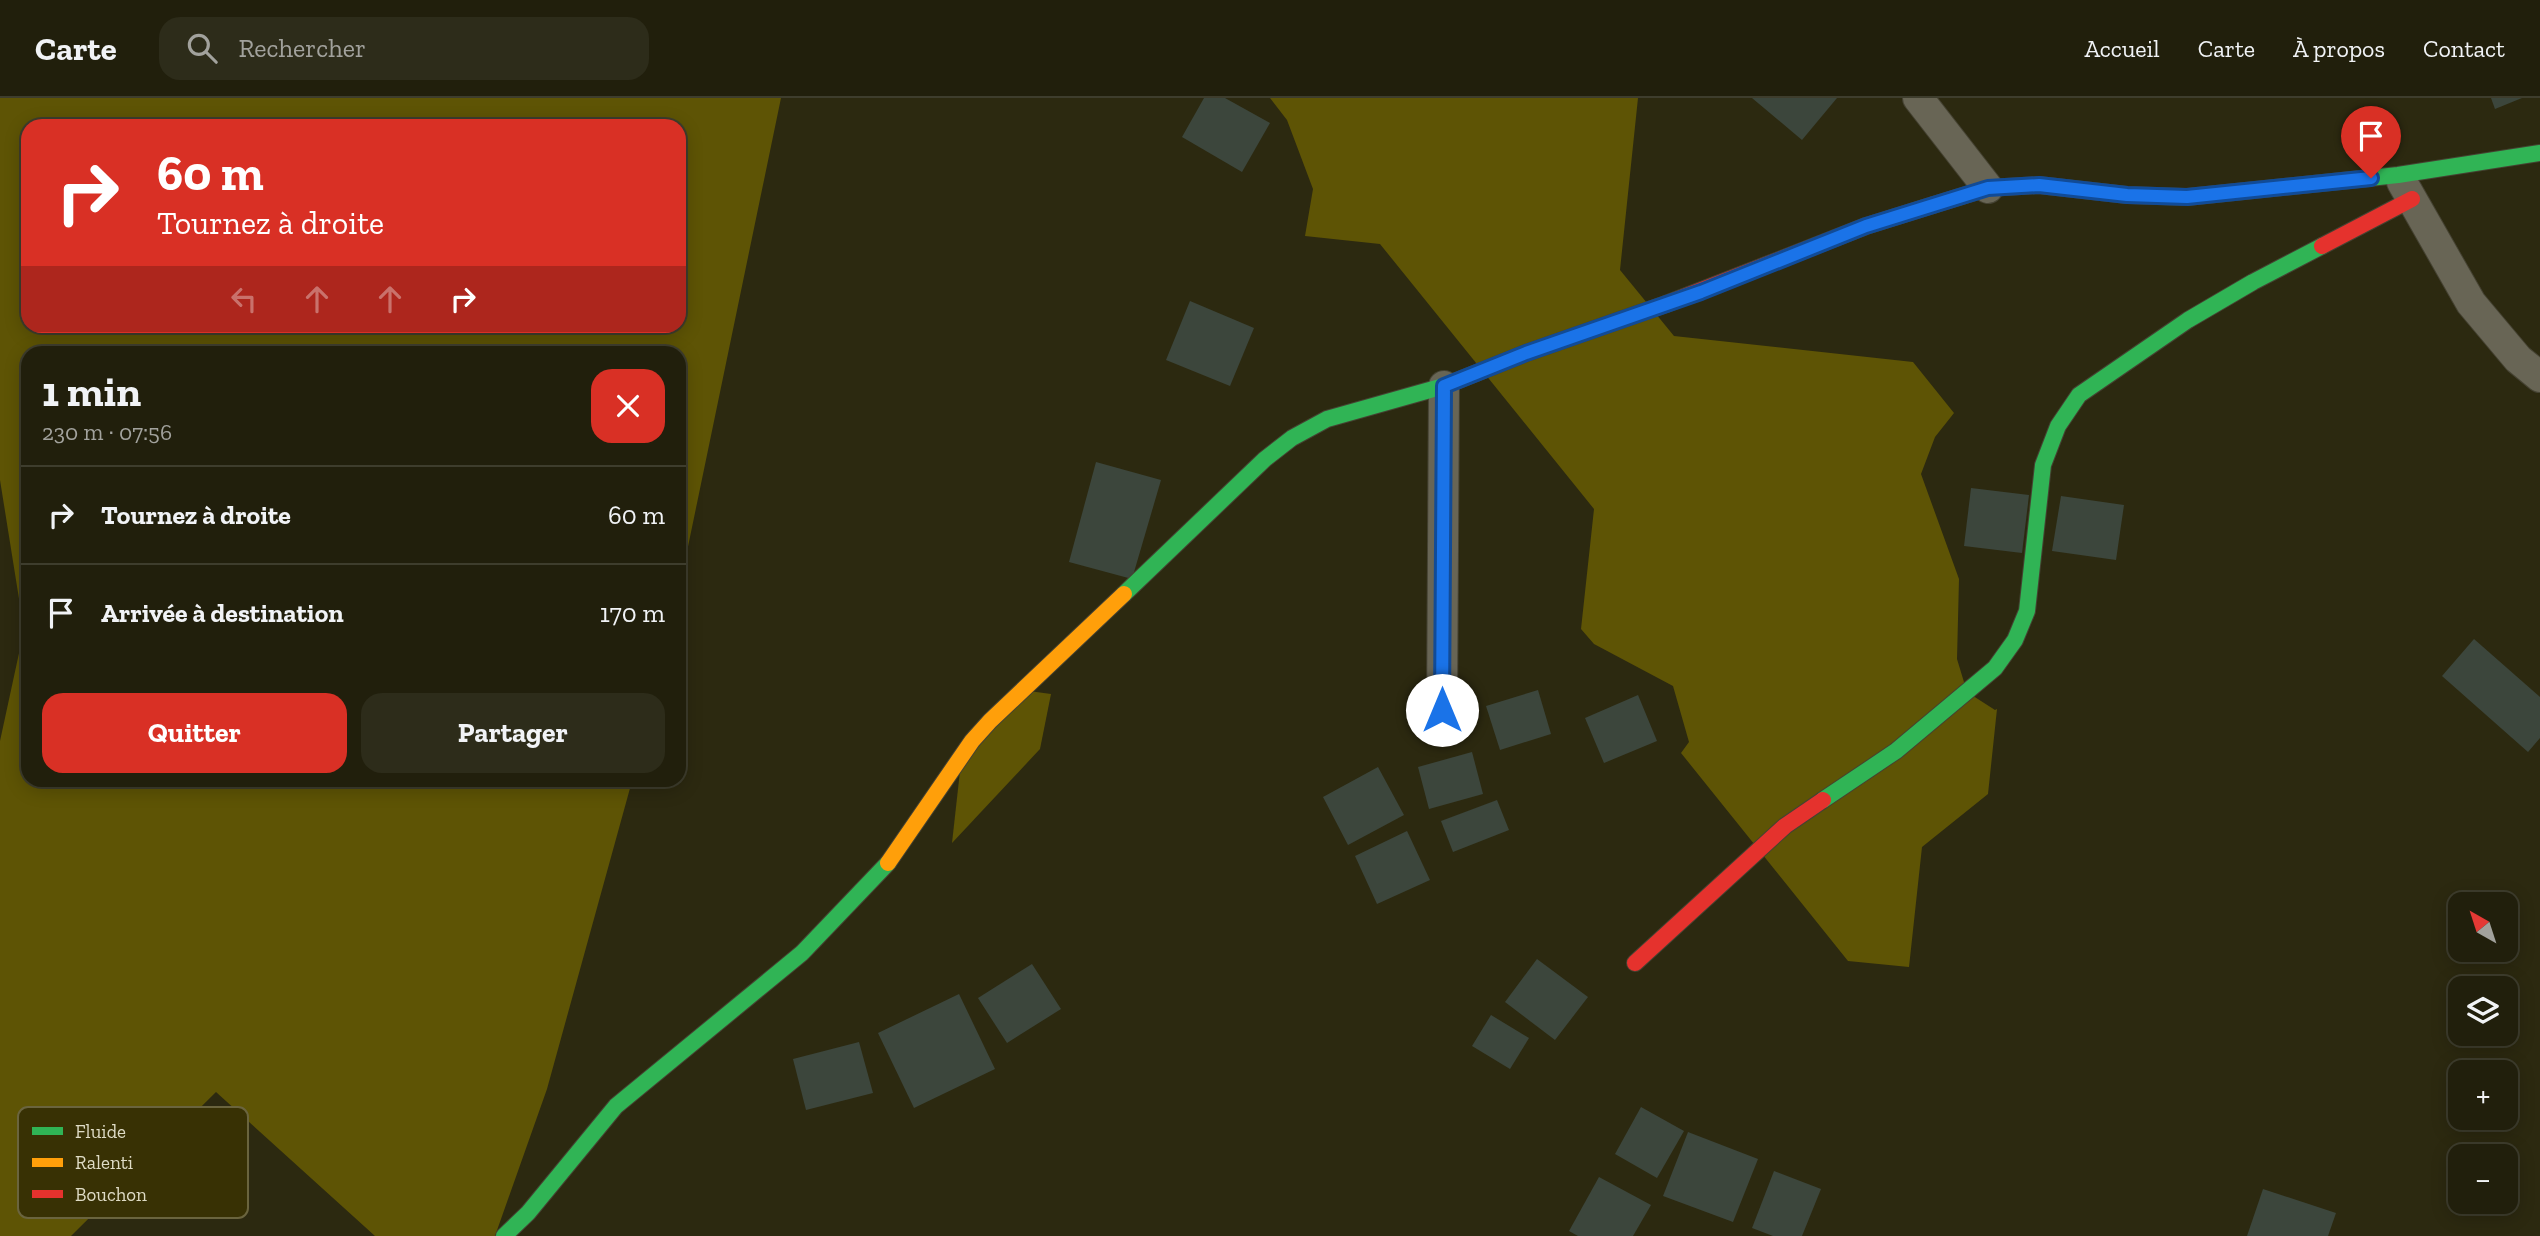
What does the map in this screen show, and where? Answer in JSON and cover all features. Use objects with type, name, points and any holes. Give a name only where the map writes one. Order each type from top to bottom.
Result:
[{"type":"street","points":[[1918,98],[1988,188]]},
{"type":"street","points":[[504,1236],[528,1213],[616,1106],[764,985],[820,934],[884,868],[981,731],[1265,458],[1327,419],[1444,386],[1526,353],[1701,292],[1866,226],[1988,188],[2039,185],[2127,195],[2187,197],[2405,187],[2540,153]]},
{"type":"street","points":[[2405,187],[2471,303],[2518,359],[2540,377]]},
{"type":"street","points":[[1635,963],[1785,826],[1896,751],[1995,668],[2015,640],[2027,611],[2043,465],[2058,426],[2079,395],[2188,320],[2405,187]]},
{"type":"street","points":[[1442,710],[1444,386]]},
{"type":"shaded area","points":[[0,98],[781,98],[686,556],[686,346],[21,346],[21,611],[0,480]]},
{"type":"shaded area","points":[[1270,98],[1638,98],[1620,270],[1674,336],[1913,362],[1954,413],[1935,437],[1921,474],[1959,579],[1957,659],[1967,692],[1997,709],[1988,794],[1922,847],[1909,967],[1848,961],[1681,753],[1689,742],[1673,686],[1594,644],[1581,629],[1594,509],[1380,244],[1305,236],[1313,189],[1287,120]]},
{"type":"shaded area","points":[[21,644],[21,787],[630,787],[547,1089],[495,1236],[375,1236],[248,1121],[248,1107],[233,1107],[216,1092],[201,1107],[18,1107],[18,1218],[89,1218],[71,1236],[0,1236],[0,741]]},
{"type":"shaded area","points":[[1029,691],[1051,694],[1040,749],[952,843],[963,744]]},
{"type":"building","points":[[1204,98],[1225,98],[1270,123],[1242,172],[1182,137]]},
{"type":"building","points":[[1752,98],[1837,98],[1802,140]]},
{"type":"building","points":[[2491,98],[2522,98],[2495,109]]},
{"type":"building","points":[[1190,301],[1254,328],[1230,386],[1166,360]]},
{"type":"building","points":[[1096,462],[1161,480],[1132,579],[1069,562]]},
{"type":"building","points":[[1971,488],[2029,495],[2022,553],[1964,546]]},
{"type":"building","points":[[2061,496],[2124,505],[2116,560],[2052,551]]},
{"type":"building","points":[[2474,639],[2540,697],[2540,738],[2528,752],[2442,676]]},
{"type":"building","points":[[1538,690],[1551,734],[1500,750],[1486,706]]},
{"type":"building","points":[[1638,695],[1657,741],[1604,763],[1585,718]]},
{"type":"building","points":[[1472,752],[1483,794],[1429,809],[1418,767]]},
{"type":"building","points":[[1378,767],[1404,815],[1348,845],[1323,797]]},
{"type":"building","points":[[1497,800],[1509,830],[1453,852],[1441,821]]},
{"type":"building","points":[[1407,831],[1430,880],[1377,904],[1355,856]]},
{"type":"building","points":[[1537,959],[1588,997],[1555,1040],[1505,1002]]},
{"type":"building","points":[[1032,964],[1061,1009],[1007,1043],[978,998]]},
{"type":"building","points":[[959,994],[995,1069],[914,1108],[878,1033]]},
{"type":"building","points":[[1491,1015],[1529,1038],[1510,1069],[1472,1046]]},
{"type":"building","points":[[859,1042],[873,1093],[806,1110],[793,1059]]},
{"type":"building","points":[[1641,1107],[1684,1131],[1657,1178],[1615,1154]]},
{"type":"building","points":[[1688,1132],[1758,1159],[1733,1222],[1663,1196]]},
{"type":"building","points":[[1774,1171],[1821,1189],[1802,1236],[1773,1236],[1752,1228]]},
{"type":"building","points":[[1599,1177],[1651,1205],[1633,1236],[1578,1236],[1569,1231]]},
{"type":"building","points":[[2263,1189],[2336,1213],[2328,1236],[2247,1236]]},
{"type":"traffic: fast","points":[[1933,205],[1988,188],[2039,185],[2127,195],[2187,197],[2398,175],[2540,153]]},
{"type":"traffic: fast","points":[[1823,800],[1896,751],[1995,668],[2015,640],[2027,611],[2043,465],[2058,426],[2079,395],[2188,320],[2322,246]]},
{"type":"traffic: fast","points":[[1124,594],[1265,459],[1292,438],[1327,419],[1444,386],[1526,353],[1666,304]]},
{"type":"traffic: fast","points":[[504,1236],[528,1213],[616,1106],[802,953],[888,863]]},
{"type":"traffic: slow","points":[[888,863],[972,741],[1124,594]]},
{"type":"traffic: jam","points":[[2322,246],[2412,199]]},
{"type":"traffic: jam","points":[[1666,304],[1866,226],[1933,205]]},
{"type":"traffic: jam","points":[[1635,963],[1785,826],[1823,800]]},
{"type":"route","points":[[1442,710],[1444,386],[1526,353],[1701,292],[1866,226],[1988,188],[2039,185],[2127,195],[2187,197],[2371,178]]}]
